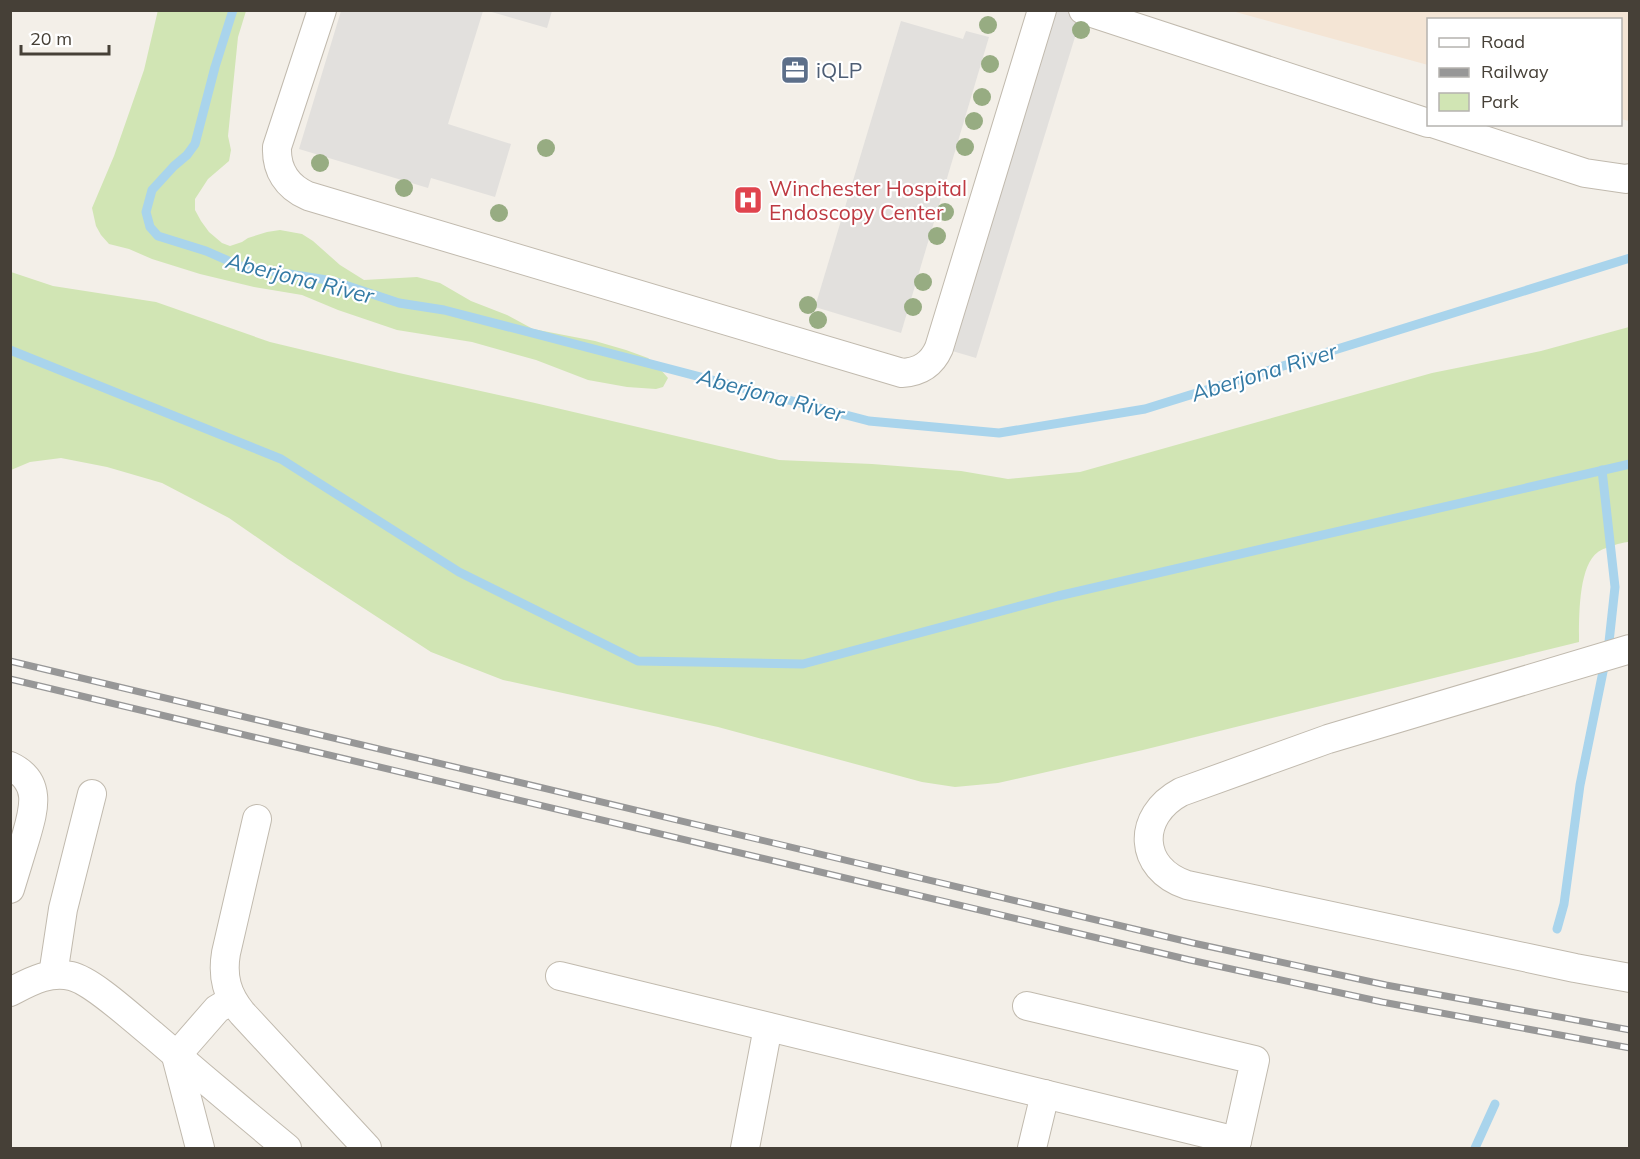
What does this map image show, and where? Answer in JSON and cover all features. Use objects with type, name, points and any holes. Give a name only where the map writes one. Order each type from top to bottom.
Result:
[{"type":"lane","points":[[322,10],[278,147],[279,168],[296,190],[308,196],[902,373],[922,369],[933,360],[939,348],[1042,10]]},
{"type":"lane","points":[[1083,10],[1119,17],[1427,123]]},
{"type":"lane","points":[[1441,126],[1585,173],[1629,178]]},
{"type":"lane","points":[[1625,650],[1328,739],[1181,792],[1172,796],[1157,811],[1149,831],[1150,851],[1160,869],[1177,882],[1629,978]]},
{"type":"lane","points":[[10,766],[20,771],[29,783],[34,806],[10,889]]},
{"type":"lane","points":[[53,975],[63,909],[92,794]]},
{"type":"lane","points":[[257,819],[224,964],[226,985],[232,1000],[242,1013],[367,1149]]},
{"type":"lane","points":[[15,980],[53,975],[73,976],[92,986],[287,1149]]},
{"type":"lane","points":[[560,976],[1045,1094],[1236,1145],[1255,1060],[1027,1006]]},
{"type":"lane","points":[[176,1056],[217,1008],[232,1000]]},
{"type":"lane","points":[[745,1149],[768,1027]]},
{"type":"lane","points":[[176,1056],[200,1149]]},
{"type":"lane","points":[[1032,1149],[1045,1094]]},
{"type":"shaded area","points":[[552,10],[547,28],[488,11]]},
{"type":"shaded area","points":[[341,11],[483,11],[448,124],[511,144],[495,197],[431,178],[428,188],[299,149]]},
{"type":"shaded area","points":[[1053,11],[1083,11],[976,358],[949,350]]},
{"type":"shaded area","points":[[1232,11],[1629,11],[1629,121],[1622,119],[1622,18],[1427,18],[1427,65]]},
{"type":"shaded area","points":[[901,21],[963,39],[966,31],[989,37],[901,333],[815,307]]},
{"type":"green space","points":[[158,10],[246,11],[238,37],[228,136],[231,150],[229,161],[208,179],[195,199],[195,210],[201,221],[209,232],[222,243],[230,246],[248,238],[280,230],[302,234],[340,265],[364,280],[417,277],[440,283],[471,301],[507,315],[533,329],[595,341],[648,358],[668,378],[663,387],[656,389],[627,387],[588,380],[536,360],[472,342],[397,330],[302,295],[254,287],[200,274],[109,244],[96,226],[92,208],[114,156],[144,70]]},
{"type":"green space","points":[[11,272],[53,286],[156,302],[270,342],[779,460],[961,471],[1008,479],[1080,472],[1432,373],[1541,351],[1629,327],[1629,542],[1604,549],[1591,559],[1581,594],[1579,642],[1143,750],[998,783],[955,787],[922,782],[718,727],[503,680],[431,652],[229,518],[162,483],[107,467],[61,458],[30,462],[11,470]]},
{"type":"waterway","name":"Aberjona River","points":[[233,10],[195,144],[152,190],[146,212],[150,227],[158,236],[206,251],[240,266],[333,281],[399,303],[444,310],[869,421],[999,433],[1145,409],[1630,258]]},
{"type":"waterway","points":[[10,350],[281,459],[459,572],[638,661],[803,664],[1058,596],[1630,464]]},
{"type":"waterway","points":[[1557,929],[1564,904],[1580,785],[1609,642],[1615,587],[1602,470]]},
{"type":"waterway","points":[[1475,1148],[1495,1104]]},
{"type":"railway","points":[[10,661],[1193,943],[1386,985],[1630,1030]]},
{"type":"railway","points":[[10,679],[1190,960],[1382,1002],[1630,1048]]},
{"type":"place","name":"iQLP","points":[[795,70]]},
{"type":"place","name":"Winchester Hospital Endoscopy Center","points":[[748,200]]}]
